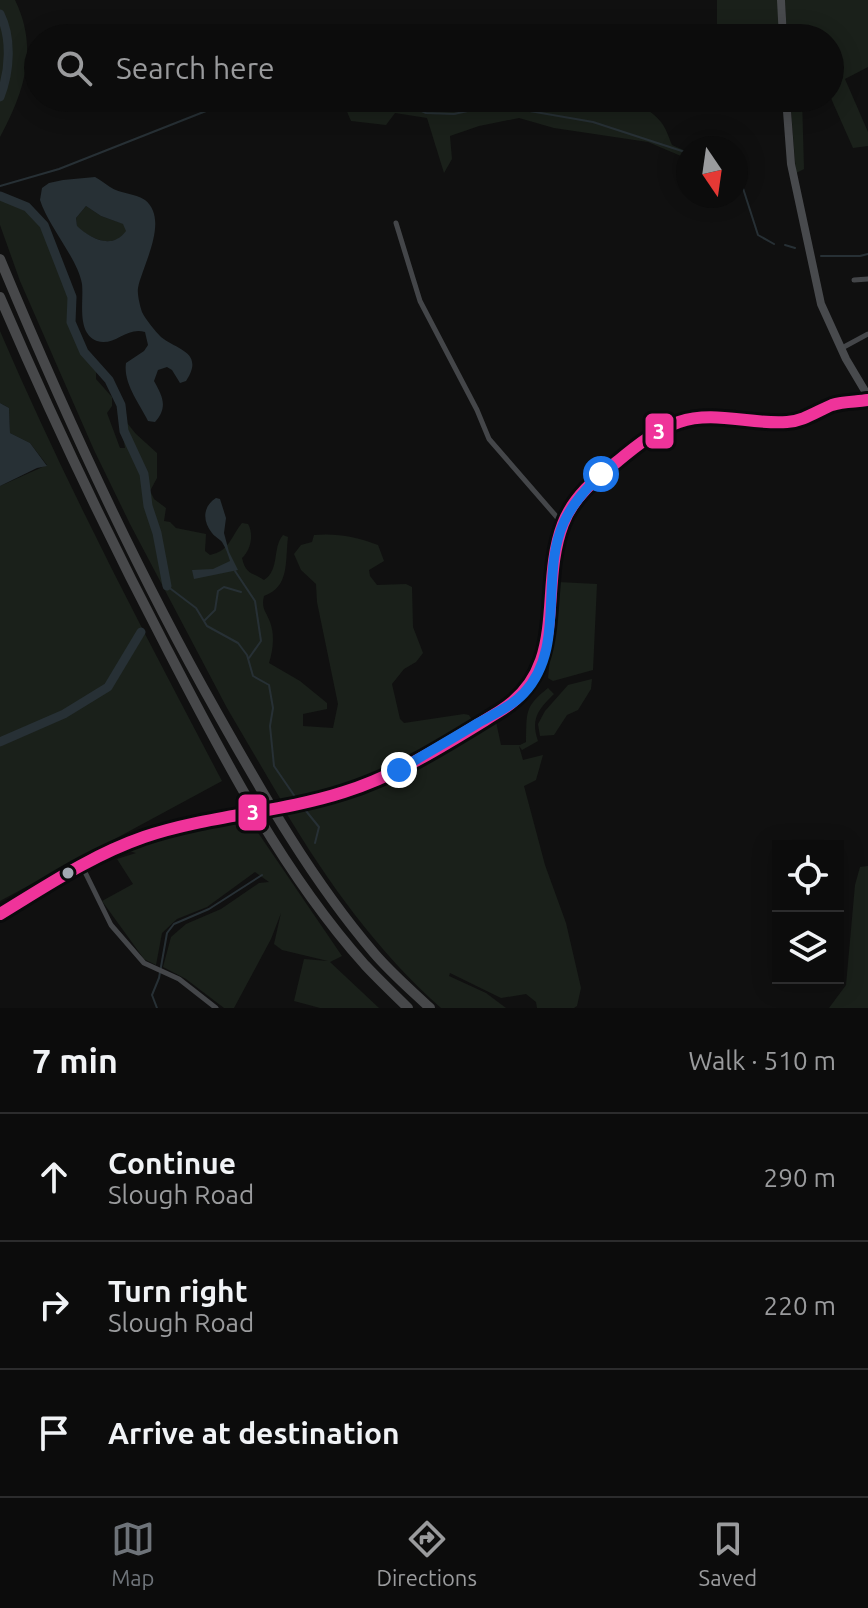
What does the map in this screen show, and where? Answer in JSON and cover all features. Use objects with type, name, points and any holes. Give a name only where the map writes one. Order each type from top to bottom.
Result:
[{"type":"highway","points":[[0,259],[56,390],[155,597],[197,677],[298,852],[342,915],[376,956],[430,1008]]},
{"type":"highway","points":[[0,297],[61,435],[147,611],[234,775],[320,908],[356,953],[408,1008]]},
{"type":"main road","points":[[0,914],[82,866],[141,838],[347,791],[399,770],[524,694],[543,664],[548,644],[556,548],[563,523],[579,496],[601,474],[648,437],[679,423],[720,415],[791,422],[844,402],[868,398]]},
{"type":"street","points":[[781,0],[782,24]]},
{"type":"street","points":[[787,112],[791,164],[821,304],[868,398]]},
{"type":"street","points":[[396,223],[420,301],[489,439],[563,523]]},
{"type":"street","points":[[854,280],[868,279]]},
{"type":"street","points":[[842,348],[868,334]]},
{"type":"street","points":[[82,866],[111,925],[144,963],[179,979],[216,1008]]},
{"type":"shaded area","points":[[0,0],[15,0],[24,27],[24,78],[0,137]]},
{"type":"shaded area","points":[[717,0],[781,0],[782,24],[717,24]]},
{"type":"shaded area","points":[[785,0],[868,0],[868,67],[845,79],[868,132],[868,146],[853,148],[837,112],[844,112],[844,24],[786,24]]},
{"type":"shaded area","points":[[347,112],[650,112],[663,124],[672,145],[676,147],[676,154],[648,142],[554,128],[519,118],[450,136],[452,159],[444,173],[427,118],[395,113],[386,125],[351,121]]},
{"type":"shaded area","points":[[791,112],[802,112],[804,169],[796,173]]},
{"type":"shaded area","points":[[95,177],[114,189],[145,200],[152,209],[155,231],[138,288],[140,307],[159,335],[187,353],[192,364],[186,381],[180,383],[167,367],[158,370],[154,381],[163,407],[155,422],[148,421],[132,393],[126,370],[126,363],[148,345],[145,332],[132,332],[103,342],[90,337],[86,331],[79,274],[40,200],[42,188],[63,180]],"holes":[[[86,206],[101,216],[123,224],[126,231],[108,241],[95,238],[77,226],[76,218]]]},
{"type":"shaded area","points":[[0,201],[31,214],[43,229],[71,298],[68,319],[80,349],[96,368],[96,379],[112,397],[112,406],[107,413],[120,448],[125,448],[120,419],[123,418],[157,453],[157,478],[150,491],[154,499],[166,508],[164,521],[176,528],[206,534],[205,551],[210,555],[226,547],[242,523],[248,524],[251,542],[242,558],[248,570],[264,580],[272,571],[280,540],[283,535],[288,537],[285,572],[278,586],[264,596],[263,604],[273,632],[269,663],[300,681],[327,703],[327,709],[303,714],[303,726],[333,728],[338,704],[316,584],[301,570],[294,554],[301,545],[312,542],[314,535],[347,536],[378,545],[384,561],[369,570],[377,585],[406,584],[412,587],[413,627],[423,653],[392,684],[400,719],[404,723],[464,714],[472,720],[404,763],[363,780],[312,795],[281,800],[227,708],[94,450],[20,281],[0,225]]},
{"type":"shaded area","points":[[86,206],[101,216],[124,224],[127,231],[109,241],[89,235],[77,227],[76,218]]},
{"type":"shaded area","points":[[0,331],[79,502],[222,781],[0,901],[0,486],[47,465],[30,443],[10,433],[9,408],[0,403]]},
{"type":"shaded area","points":[[0,403],[9,408],[10,433],[30,443],[47,466],[0,486]]},
{"type":"shaded area","points":[[216,498],[220,499],[226,518],[224,533],[238,570],[194,579],[192,570],[213,569],[230,561],[223,544],[212,533],[205,519],[208,505]]},
{"type":"shaded area","points":[[558,582],[597,584],[593,670],[553,681],[548,678]]},
{"type":"shaded area","points":[[592,679],[591,689],[578,710],[567,715],[554,735],[540,736],[538,724],[545,711],[568,685]]},
{"type":"shaded area","points":[[548,688],[554,694],[537,714],[535,726],[538,741],[522,750],[519,746],[523,760],[543,755],[536,780],[524,786],[545,865],[566,923],[581,988],[577,1006],[537,1008],[536,1002],[526,994],[501,998],[450,973],[449,976],[486,993],[506,1008],[441,1008],[375,940],[319,865],[285,811],[323,804],[385,781],[495,717],[501,745],[520,745],[526,742],[527,717],[531,706]]},
{"type":"shaded area","points":[[250,821],[342,956],[330,962],[379,1008],[320,1008],[294,1001],[304,959],[328,961],[282,950],[274,944],[281,913],[271,939],[234,1008],[224,1008],[186,979],[163,967],[171,937],[186,924],[221,909],[259,883],[269,882],[255,872],[207,907],[177,919],[162,933],[156,965],[144,959],[102,901],[133,884],[117,859],[136,853],[125,850],[162,837]]},
{"type":"shaded area","points":[[868,866],[868,1008],[829,1008],[846,985],[855,885],[860,867]]},
{"type":"waterway","points":[[0,14],[8,55],[0,97]]},
{"type":"waterway","points":[[0,186],[59,169],[204,112]]},
{"type":"waterway","points":[[424,112],[463,112]]},
{"type":"waterway","points":[[535,112],[593,122],[676,149]]},
{"type":"waterway","points":[[0,196],[27,207],[44,225],[72,297],[71,322],[84,352],[109,380],[121,405],[124,431],[144,474],[148,506],[157,533],[167,586]]},
{"type":"waterway","points":[[748,204],[758,235],[774,244]]},
{"type":"waterway","points":[[785,245],[795,248]]},
{"type":"waterway","points":[[821,256],[868,254]]},
{"type":"waterway","points":[[235,571],[255,601],[261,641],[249,658]]},
{"type":"waterway","points":[[167,586],[196,608],[207,626],[238,643],[247,655],[253,676],[269,685],[273,708],[270,726],[274,766],[298,801]]},
{"type":"waterway","points":[[205,620],[215,610],[218,591],[224,587],[241,592]]},
{"type":"waterway","points":[[0,742],[64,714],[108,687],[141,632]]},
{"type":"waterway","points":[[302,806],[319,827],[315,843]]},
{"type":"waterway","points":[[157,1008],[152,995],[159,978],[167,933],[174,924],[209,909],[262,875]]},
{"type":"transit line","name":"3","points":[[0,914],[52,882],[125,844],[194,824],[344,792],[405,767],[444,745],[500,711],[522,693],[536,673],[544,650],[552,575],[563,524],[579,497],[610,467],[662,429],[679,422],[706,417],[787,422],[805,418],[836,404],[868,400]]},
{"type":"route","points":[[399,770],[524,694],[543,664],[548,644],[556,548],[563,523],[579,496],[601,474]]}]
